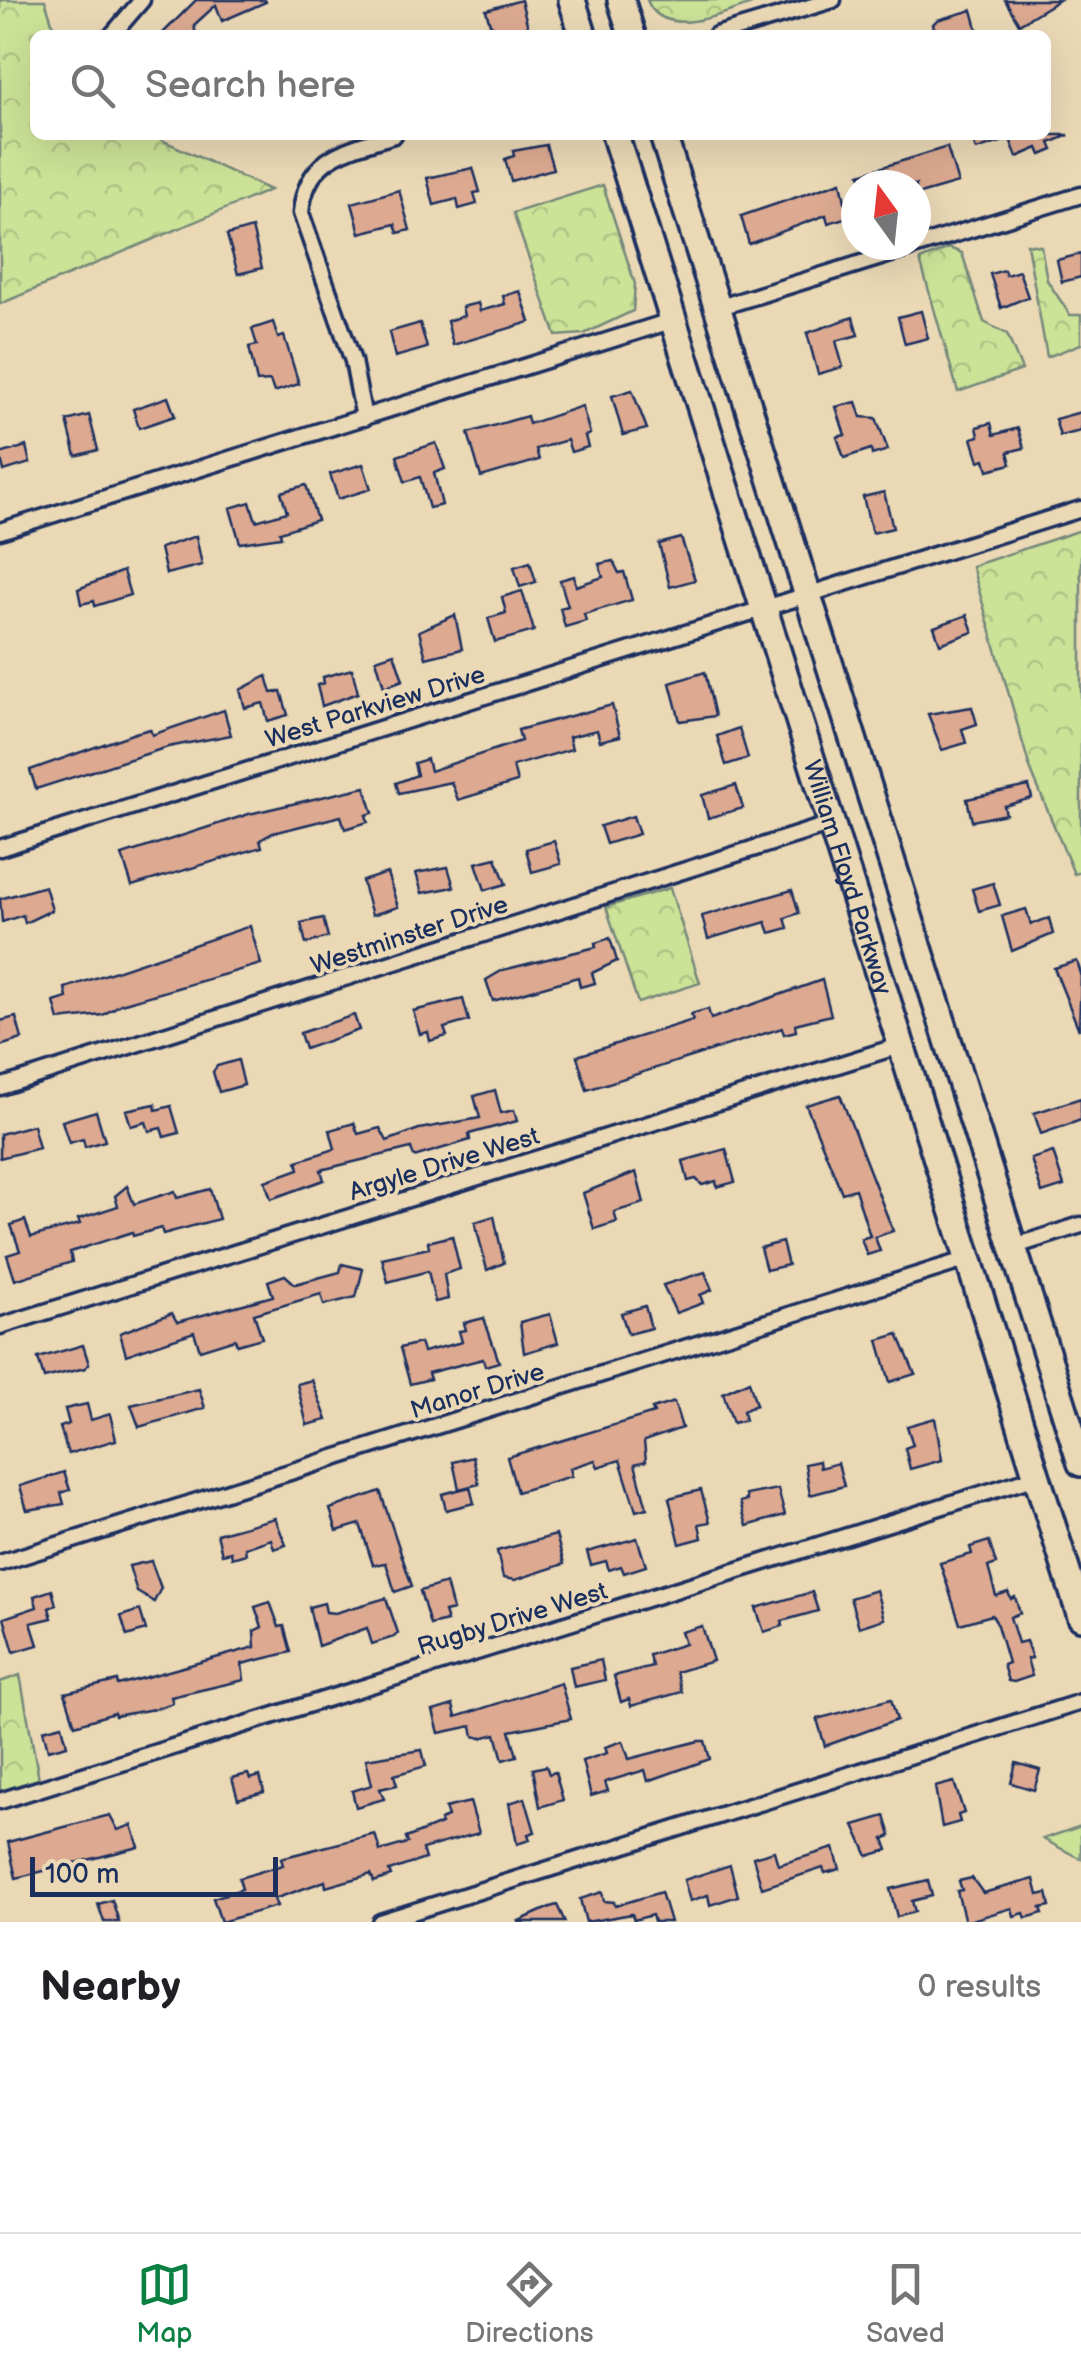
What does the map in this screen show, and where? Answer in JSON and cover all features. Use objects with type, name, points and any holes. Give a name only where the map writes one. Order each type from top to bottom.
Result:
[{"type":"highway","points":[[572,0],[581,30]]},
{"type":"highway","points":[[621,0],[630,30]]},
{"type":"highway","name":"William Floyd Parkway","points":[[616,140],[1081,1617]]},
{"type":"highway","name":"William Floyd Parkway","points":[[665,140],[1081,1463]]},
{"type":"street","points":[[116,30],[142,0]]},
{"type":"street","points":[[733,30],[833,0]]},
{"type":"street","points":[[364,418],[353,360],[301,213],[303,188],[320,163],[381,140]]},
{"type":"street","points":[[718,308],[1081,195]]},
{"type":"street","points":[[0,531],[674,320]]},
{"type":"street","name":"West Parkview Drive","points":[[0,848],[1081,509]]},
{"type":"street","name":"Westminster Drive","points":[[0,1087],[831,824]]},
{"type":"street","name":"Argyle Drive West","points":[[0,1326],[902,1045]]},
{"type":"street","points":[[1012,1248],[1081,1225]]},
{"type":"street","name":"Manor Drive","points":[[0,1563],[968,1259]]},
{"type":"street","name":"Rugby Drive West","points":[[0,1801],[1036,1477]]},
{"type":"street","points":[[380,1922],[1081,1702]]},
{"type":"green space","points":[[0,0],[45,0],[54,30],[30,30],[30,140],[162,140],[270,190],[0,304]]},
{"type":"green space","points":[[647,0],[763,0],[718,16],[683,22],[656,13]]},
{"type":"green space","points":[[603,185],[635,284],[633,311],[584,334],[556,336],[513,213]]},
{"type":"green space","points":[[1027,244],[1041,246],[1047,280],[1070,315],[1081,315],[1081,344],[1047,357]]},
{"type":"green space","points":[[949,248],[962,253],[984,322],[1007,334],[1022,370],[958,392],[920,260],[931,260],[931,255]]},
{"type":"green space","points":[[1081,530],[1081,872],[1074,874],[1030,768],[972,566]]},
{"type":"green space","points":[[670,888],[700,983],[638,1003],[606,907]]},
{"type":"green space","points":[[20,1675],[39,1779],[0,1791],[0,1682]]},
{"type":"green space","points":[[1081,1826],[1081,1859],[1043,1839]]},
{"type":"building","points":[[196,0],[266,2],[222,21],[216,5],[194,25],[195,30],[166,30]]},
{"type":"building","points":[[521,0],[529,30],[498,30],[490,24],[486,10]]},
{"type":"building","points":[[1005,0],[1059,0],[1019,24]]},
{"type":"building","points":[[972,10],[977,30],[935,30],[937,20]]},
{"type":"building","points":[[1051,135],[1069,135],[1050,143],[1053,150],[1041,155],[1038,148],[1017,157],[1010,140],[1051,140]]},
{"type":"building","points":[[973,140],[1007,140],[976,150]]},
{"type":"building","points":[[546,145],[553,169],[511,181],[505,159],[514,156],[513,151]]},
{"type":"building","points":[[947,147],[958,183],[931,191],[931,170],[873,170]]},
{"type":"building","points":[[473,168],[480,192],[474,193],[477,204],[459,209],[457,199],[434,205],[427,178]]},
{"type":"building","points":[[841,182],[841,219],[828,223],[826,215],[749,244],[741,216]]},
{"type":"building","points":[[399,190],[410,230],[398,233],[395,224],[360,233],[352,203]]},
{"type":"building","points":[[252,228],[262,268],[238,274],[227,235]]},
{"type":"building","points":[[1081,254],[1081,277],[1062,282],[1057,260]]},
{"type":"building","points":[[1004,270],[1006,275],[1019,271],[1028,297],[1001,308],[990,274]]},
{"type":"building","points":[[520,291],[530,322],[453,345],[447,321],[464,316],[462,307],[478,303],[480,311],[505,304],[503,296]]},
{"type":"building","points":[[921,311],[928,338],[905,344],[898,317]]},
{"type":"building","points":[[853,317],[858,335],[836,341],[843,367],[818,374],[807,333]]},
{"type":"building","points":[[273,322],[278,338],[284,336],[299,384],[274,392],[270,381],[257,382],[249,347],[257,345],[252,329]]},
{"type":"building","points":[[420,323],[427,348],[395,357],[389,332]]},
{"type":"building","points":[[632,390],[647,429],[623,435],[612,396]]},
{"type":"building","points":[[168,397],[175,416],[139,428],[133,409]]},
{"type":"building","points":[[856,402],[861,417],[876,418],[888,450],[872,455],[871,449],[844,458],[837,437],[845,435],[836,407]]},
{"type":"building","points":[[582,406],[590,434],[585,436],[588,447],[571,452],[567,440],[536,449],[539,460],[481,477],[468,433],[527,416],[529,424]]},
{"type":"building","points":[[1081,412],[1081,431],[1060,436],[1055,419]]},
{"type":"building","points":[[89,415],[98,450],[76,456],[67,421]]},
{"type":"building","points":[[991,423],[994,435],[1018,428],[1024,448],[1008,452],[1011,464],[988,470],[985,459],[979,461],[972,438],[979,436],[977,427]]},
{"type":"building","points":[[436,443],[445,469],[434,473],[442,505],[429,508],[420,477],[405,482],[397,456]]},
{"type":"building","points":[[26,446],[30,463],[4,471],[0,454]]},
{"type":"building","points":[[363,464],[371,489],[338,499],[330,474]]},
{"type":"building","points":[[306,485],[317,520],[280,532],[281,537],[240,543],[230,508],[250,502],[256,521],[287,512],[281,492]]},
{"type":"building","points":[[884,492],[893,528],[872,533],[863,497]]},
{"type":"building","points":[[196,536],[202,565],[166,574],[160,548]]},
{"type":"building","points":[[681,538],[695,580],[670,587],[659,544]]},
{"type":"building","points":[[613,561],[619,573],[624,572],[632,600],[584,614],[586,621],[565,627],[560,608],[568,606],[560,580],[574,576],[576,586],[603,577],[599,564]]},
{"type":"building","points":[[530,562],[536,582],[520,587],[514,567]]},
{"type":"building","points":[[123,571],[130,595],[95,606],[94,601],[81,604],[78,589]]},
{"type":"building","points":[[522,591],[534,631],[495,642],[488,618],[506,613],[502,597]]},
{"type":"building","points":[[455,615],[462,649],[426,658],[419,631]]},
{"type":"building","points":[[967,615],[973,632],[940,644],[934,627]]},
{"type":"building","points":[[394,653],[403,680],[384,687],[376,659]]},
{"type":"building","points":[[352,669],[358,693],[322,706],[317,685],[324,683],[323,677]]},
{"type":"building","points":[[705,672],[715,716],[680,721],[670,683]]},
{"type":"building","points":[[267,676],[272,693],[281,691],[288,715],[268,721],[263,703],[245,708],[240,690]]},
{"type":"building","points":[[612,705],[620,736],[600,741],[597,730],[569,737],[572,749],[513,766],[517,782],[458,800],[451,782],[399,793],[396,783],[417,775],[414,763],[427,759],[430,771],[521,741],[518,730]]},
{"type":"building","points":[[972,707],[977,724],[962,729],[966,743],[942,750],[928,714]]},
{"type":"building","points":[[224,710],[231,735],[168,747],[36,789],[30,770],[135,733],[150,729],[152,735]]},
{"type":"building","points":[[739,728],[748,758],[726,765],[717,736]]},
{"type":"building","points":[[736,785],[743,808],[708,818],[702,795]]},
{"type":"building","points":[[1029,786],[1032,798],[1004,806],[1006,814],[972,821],[967,799]]},
{"type":"building","points":[[365,787],[373,813],[366,815],[368,822],[345,829],[341,816],[273,833],[260,840],[262,847],[132,886],[122,855],[249,814]]},
{"type":"building","points":[[633,816],[639,834],[606,844],[600,826]]},
{"type":"building","points":[[554,841],[561,864],[532,872],[526,849]]},
{"type":"building","points":[[496,858],[506,884],[485,890],[476,863]]},
{"type":"building","points":[[448,867],[454,887],[422,893],[416,873]]},
{"type":"building","points":[[387,873],[398,907],[372,915],[362,881]]},
{"type":"building","points":[[993,883],[1000,905],[979,911],[972,889]]},
{"type":"building","points":[[45,886],[52,910],[25,923],[23,915],[2,922],[0,899]]},
{"type":"building","points":[[792,890],[799,913],[785,918],[788,928],[770,933],[766,922],[708,939],[702,916]]},
{"type":"building","points":[[1026,909],[1031,924],[1049,918],[1053,934],[1012,951],[1002,916]]},
{"type":"building","points":[[323,918],[328,937],[306,944],[301,923]]},
{"type":"building","points":[[250,926],[261,964],[121,1004],[103,1015],[59,1020],[54,1002],[67,998],[65,988]]},
{"type":"building","points":[[610,938],[617,961],[592,973],[595,983],[580,987],[578,977],[493,1001],[486,980],[503,970],[596,947],[595,943]]},
{"type":"building","points":[[1077,961],[1081,974],[1079,1030],[1054,968]]},
{"type":"building","points":[[822,980],[831,1015],[795,1024],[796,1031],[784,1034],[782,1028],[587,1090],[577,1056],[693,1020],[691,1014],[708,1009],[711,1019]]},
{"type":"building","points":[[463,999],[469,1021],[444,1028],[447,1036],[430,1041],[428,1032],[420,1034],[413,1011]]},
{"type":"building","points":[[354,1015],[359,1030],[305,1049],[300,1033]]},
{"type":"building","points":[[16,1017],[22,1039],[0,1046],[0,1021]]},
{"type":"building","points":[[238,1060],[244,1085],[219,1092],[213,1072],[217,1066]]},
{"type":"building","points":[[495,1090],[501,1113],[514,1110],[517,1121],[469,1134],[470,1140],[414,1157],[411,1148],[321,1170],[324,1180],[271,1199],[265,1181],[299,1169],[297,1161],[335,1149],[330,1130],[354,1123],[358,1134],[380,1128],[387,1141],[419,1129],[480,1118],[474,1096]]},
{"type":"building","points":[[840,1095],[893,1231],[875,1237],[880,1251],[867,1255],[861,1239],[870,1236],[855,1189],[842,1193],[806,1105]]},
{"type":"building","points":[[1081,1098],[1081,1120],[1041,1134],[1034,1113]]},
{"type":"building","points":[[155,1104],[156,1110],[171,1106],[179,1133],[164,1137],[161,1128],[149,1131],[146,1122],[131,1126],[126,1110]]},
{"type":"building","points":[[96,1111],[105,1141],[85,1147],[83,1139],[69,1143],[62,1121]]},
{"type":"building","points":[[33,1125],[39,1148],[0,1158],[0,1134]]},
{"type":"building","points":[[726,1149],[735,1182],[717,1187],[716,1181],[702,1185],[696,1179],[688,1181],[683,1161]]},
{"type":"building","points":[[1053,1152],[1064,1186],[1042,1193],[1031,1159]]},
{"type":"building","points":[[636,1172],[644,1203],[614,1212],[617,1222],[594,1229],[583,1193]]},
{"type":"building","points":[[127,1186],[134,1204],[175,1191],[177,1198],[210,1189],[219,1219],[163,1234],[161,1228],[133,1236],[132,1232],[70,1252],[72,1262],[15,1280],[7,1255],[20,1251],[11,1225],[25,1220],[31,1237],[80,1224],[78,1219],[118,1206],[115,1196]]},
{"type":"building","points":[[494,1216],[504,1263],[487,1270],[475,1222]]},
{"type":"building","points":[[452,1236],[460,1269],[444,1274],[448,1299],[435,1302],[428,1271],[388,1282],[382,1258],[429,1248],[428,1242]]},
{"type":"building","points":[[782,1242],[788,1265],[766,1270],[760,1248]]},
{"type":"building","points":[[342,1264],[363,1269],[356,1297],[324,1305],[321,1294],[254,1314],[262,1338],[237,1345],[235,1339],[200,1350],[194,1332],[126,1355],[120,1333],[172,1313],[177,1322],[273,1296],[268,1281],[285,1275],[295,1284],[340,1272]]},
{"type":"building","points":[[705,1272],[712,1290],[700,1295],[703,1303],[676,1313],[663,1285]]},
{"type":"building","points":[[645,1306],[651,1328],[628,1334],[621,1313]]},
{"type":"building","points":[[550,1314],[558,1343],[524,1353],[520,1322]]},
{"type":"building","points":[[484,1318],[499,1362],[485,1366],[483,1359],[428,1373],[430,1379],[410,1384],[400,1348],[420,1343],[423,1352],[462,1342],[459,1331],[466,1330],[464,1323]]},
{"type":"building","points":[[898,1334],[915,1374],[890,1382],[878,1340]]},
{"type":"building","points":[[83,1345],[89,1364],[85,1368],[44,1378],[38,1358]]},
{"type":"building","points":[[312,1380],[327,1420],[307,1425],[297,1384]]},
{"type":"building","points":[[749,1381],[756,1405],[743,1411],[745,1420],[733,1423],[723,1393]]},
{"type":"building","points":[[199,1389],[205,1408],[139,1427],[131,1405]]},
{"type":"building","points":[[674,1402],[682,1428],[644,1441],[646,1461],[635,1464],[647,1508],[636,1511],[620,1460],[598,1467],[595,1460],[570,1468],[572,1476],[517,1492],[507,1457],[654,1413],[652,1409]]},
{"type":"building","points":[[87,1404],[91,1420],[110,1414],[116,1440],[68,1454],[60,1427],[69,1424],[65,1409]]},
{"type":"building","points":[[935,1418],[942,1460],[910,1469],[905,1448],[913,1445],[907,1426]]},
{"type":"building","points":[[473,1457],[479,1484],[459,1489],[453,1462]]},
{"type":"building","points":[[819,1461],[820,1468],[838,1463],[844,1486],[810,1495],[805,1464]]},
{"type":"building","points":[[64,1472],[70,1490],[61,1493],[64,1504],[27,1510],[20,1486]]},
{"type":"building","points":[[470,1487],[474,1503],[446,1510],[442,1494]]},
{"type":"building","points":[[778,1489],[785,1515],[747,1526],[740,1502],[747,1500],[746,1495]]},
{"type":"building","points":[[701,1490],[710,1522],[699,1524],[702,1538],[680,1544],[669,1498]]},
{"type":"building","points":[[380,1491],[412,1586],[395,1592],[386,1563],[373,1565],[360,1524],[337,1531],[330,1509]]},
{"type":"building","points":[[275,1518],[286,1545],[274,1549],[271,1539],[245,1548],[246,1554],[232,1558],[231,1552],[222,1554],[217,1534]]},
{"type":"building","points":[[556,1535],[564,1564],[515,1580],[503,1578],[497,1551]]},
{"type":"building","points":[[637,1538],[646,1566],[624,1573],[621,1566],[609,1570],[606,1561],[591,1565],[587,1552]]},
{"type":"building","points":[[989,1541],[996,1564],[988,1567],[996,1596],[1008,1592],[1011,1599],[1015,1597],[1020,1613],[1010,1617],[1018,1643],[1026,1641],[1032,1658],[1027,1659],[1032,1676],[1014,1682],[1008,1681],[1003,1665],[1008,1663],[992,1615],[960,1624],[940,1563],[972,1554],[970,1547]]},
{"type":"building","points":[[151,1561],[161,1588],[154,1602],[137,1592],[129,1566]]},
{"type":"building","points":[[446,1583],[453,1610],[444,1612],[447,1621],[430,1625],[420,1591]]},
{"type":"building","points":[[52,1590],[56,1605],[49,1608],[52,1618],[31,1623],[38,1645],[14,1652],[4,1618],[37,1607],[34,1596]]},
{"type":"building","points":[[876,1590],[884,1619],[859,1627],[850,1598]]},
{"type":"building","points":[[812,1592],[818,1611],[782,1621],[783,1626],[764,1632],[756,1608]]},
{"type":"building","points":[[386,1598],[398,1633],[394,1637],[372,1644],[367,1628],[318,1646],[309,1607],[324,1603],[326,1612],[335,1613]]},
{"type":"building","points":[[270,1602],[279,1627],[284,1626],[291,1652],[242,1664],[244,1680],[171,1697],[173,1703],[154,1709],[115,1716],[114,1713],[75,1725],[65,1693],[117,1681],[118,1685],[255,1647],[254,1631],[262,1627],[255,1607]]},
{"type":"building","points":[[140,1610],[146,1630],[127,1636],[121,1616]]},
{"type":"building","points":[[702,1626],[713,1661],[676,1672],[682,1692],[631,1706],[629,1699],[621,1702],[614,1676],[652,1666],[649,1655],[685,1644],[681,1632]]},
{"type":"building","points":[[601,1660],[605,1680],[574,1687],[570,1667]]},
{"type":"building","points":[[561,1683],[571,1719],[510,1731],[517,1756],[503,1760],[496,1734],[474,1736],[472,1726],[439,1733],[433,1711],[453,1705],[456,1717]]},
{"type":"building","points":[[891,1699],[897,1720],[825,1746],[817,1719]]},
{"type":"building","points":[[62,1725],[67,1745],[48,1750],[43,1730]]},
{"type":"building","points":[[623,1741],[629,1759],[705,1741],[710,1759],[648,1781],[645,1770],[605,1782],[608,1791],[591,1796],[582,1761],[607,1753],[605,1747]]},
{"type":"building","points":[[422,1750],[426,1766],[394,1775],[397,1785],[380,1789],[384,1799],[356,1807],[352,1791],[372,1785],[366,1759]]},
{"type":"building","points":[[1016,1763],[1040,1770],[1034,1790],[1011,1783]]},
{"type":"building","points":[[546,1766],[549,1774],[555,1772],[563,1800],[540,1807],[533,1769]]},
{"type":"building","points":[[248,1774],[250,1779],[260,1776],[264,1792],[238,1799],[232,1778]]},
{"type":"building","points":[[954,1782],[964,1813],[958,1815],[960,1822],[942,1827],[935,1787]]},
{"type":"building","points":[[525,1798],[535,1832],[528,1834],[530,1840],[517,1844],[509,1803]]},
{"type":"building","points":[[470,1802],[479,1833],[422,1849],[425,1859],[389,1871],[391,1876],[374,1882],[371,1874],[326,1887],[325,1881],[274,1899],[277,1906],[221,1922],[213,1898],[242,1889],[239,1878],[283,1865],[281,1858],[375,1834],[380,1851],[408,1843],[406,1838],[441,1824],[440,1820],[448,1817],[445,1808]]},
{"type":"building","points":[[110,1815],[118,1830],[132,1825],[139,1847],[16,1878],[8,1842]]},
{"type":"building","points":[[885,1816],[891,1836],[884,1839],[888,1850],[868,1856],[854,1825]]},
{"type":"building","points":[[834,1848],[840,1869],[825,1873],[823,1868],[762,1888],[753,1857],[774,1851],[778,1865]]},
{"type":"building","points":[[730,1865],[738,1896],[710,1905],[708,1895],[690,1901],[684,1880]]},
{"type":"building","points":[[972,1878],[983,1893],[1034,1879],[1038,1895],[1047,1893],[1050,1906],[1041,1908],[1043,1913],[1026,1918],[1024,1913],[1014,1916],[1012,1908],[965,1922],[957,1891],[962,1890],[959,1881]]},
{"type":"building","points":[[928,1880],[932,1896],[912,1901],[915,1912],[897,1917],[890,1889]]},
{"type":"building","points":[[602,1892],[604,1901],[614,1902],[615,1906],[661,1892],[670,1922],[654,1922],[652,1915],[634,1920],[632,1914],[586,1922],[580,1899]]},
{"type":"building","points":[[112,1900],[119,1922],[104,1922],[98,1904]]},
{"type":"building","points":[[557,1905],[565,1922],[517,1922],[550,1907]]}]
